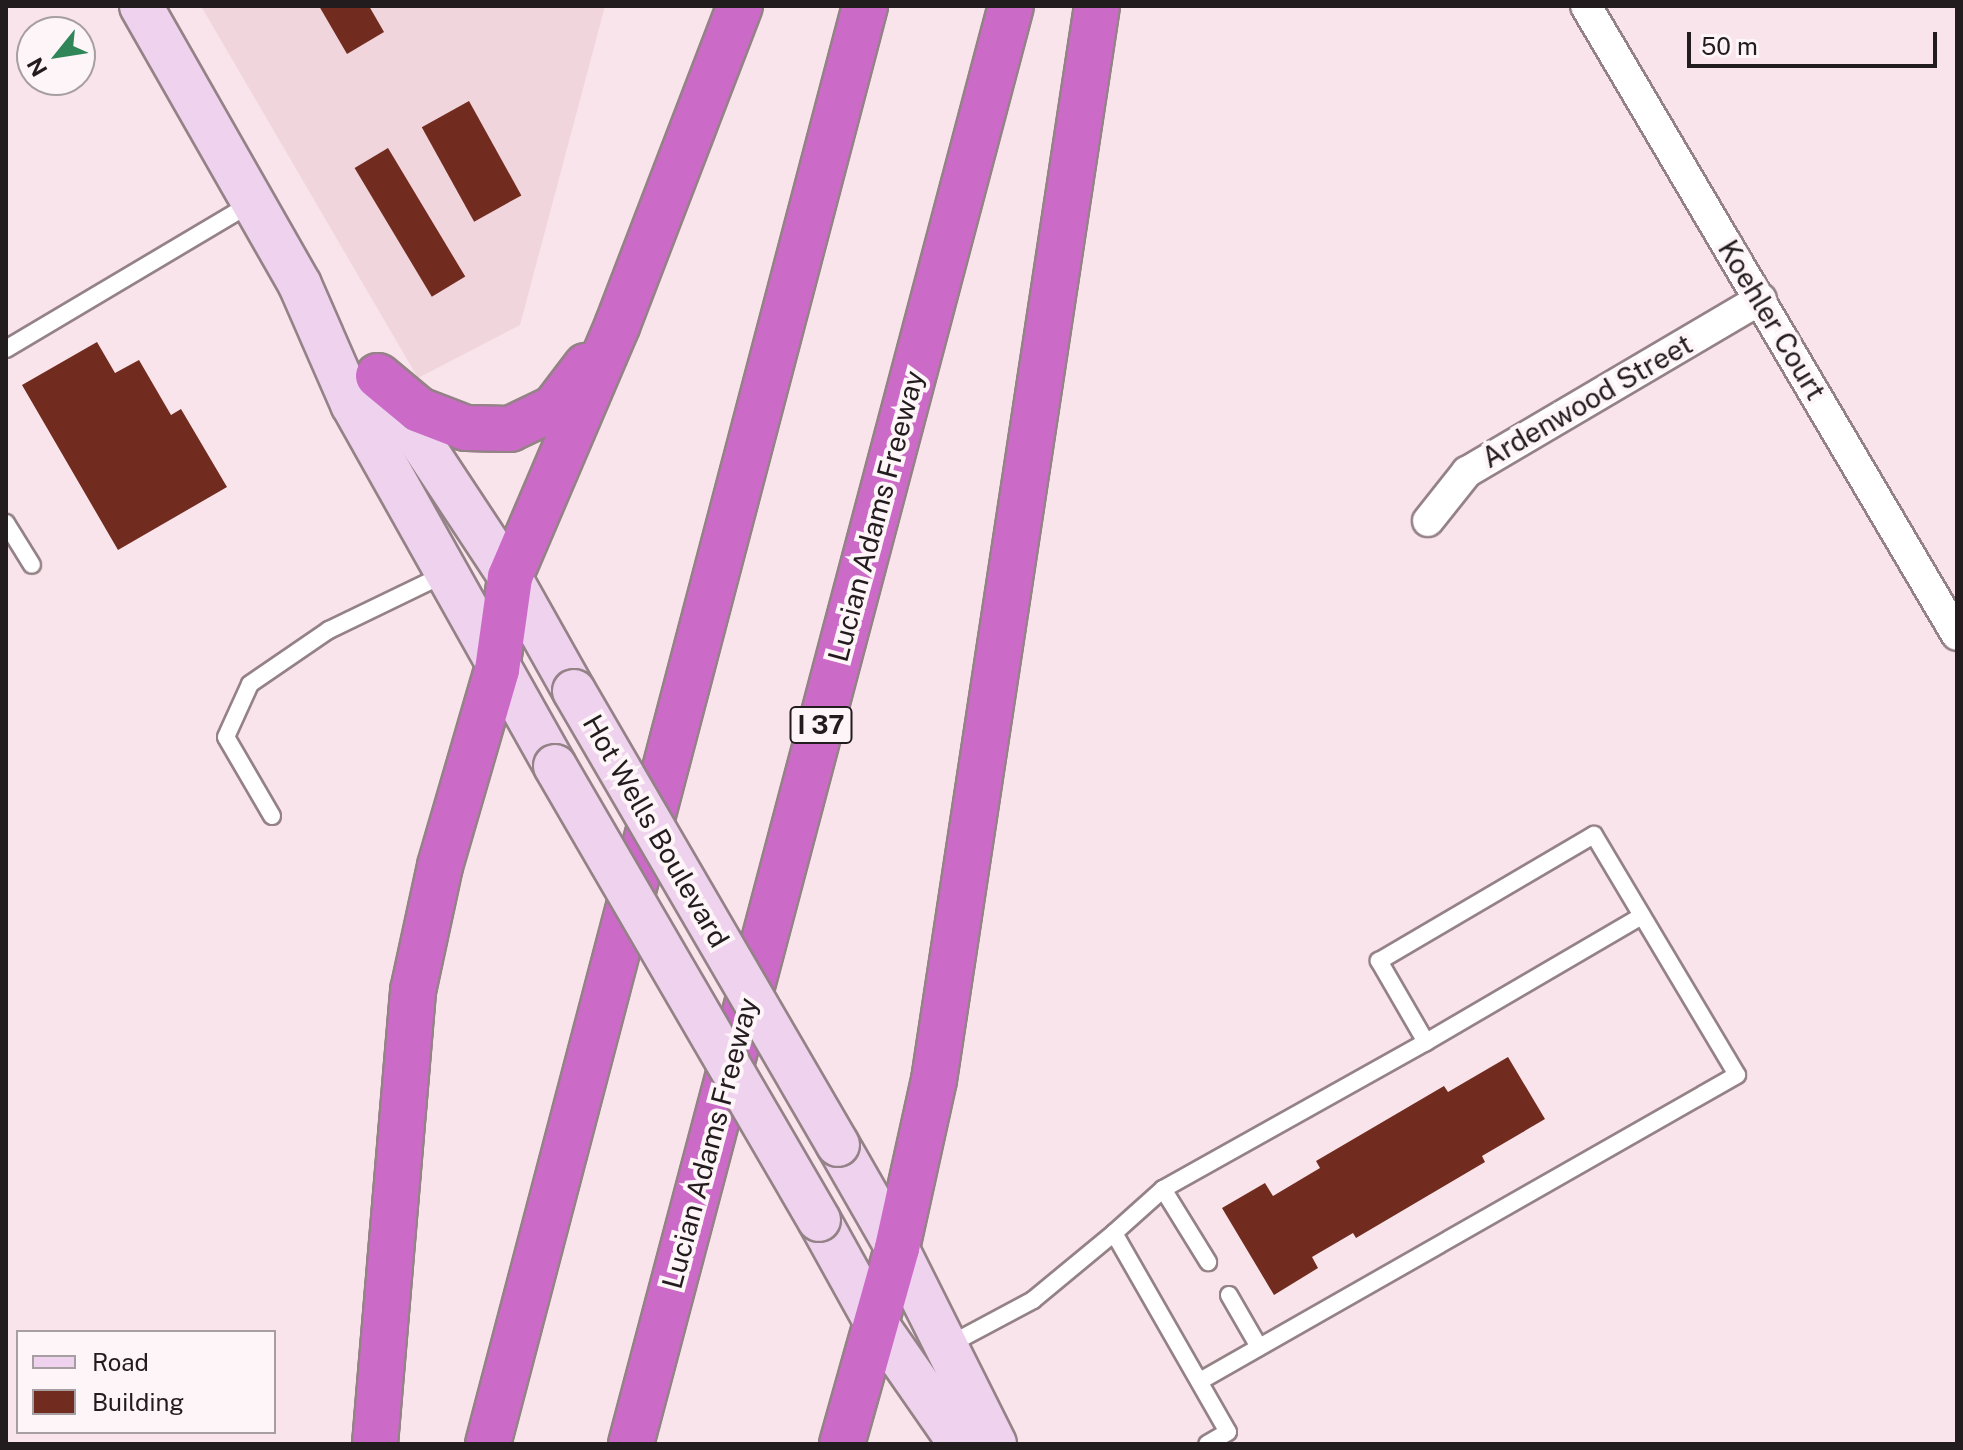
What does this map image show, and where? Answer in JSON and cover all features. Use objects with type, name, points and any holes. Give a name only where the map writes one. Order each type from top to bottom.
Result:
[{"type":"highway","points":[[375,1444],[413,991],[440,866],[497,670],[510,577],[617,326],[740,6]]},
{"type":"highway","points":[[488,1444],[865,6]]},
{"type":"highway","name":"Lucian Adams Freeway","points":[[631,1444],[1011,6]]},
{"type":"highway","points":[[842,1444],[897,1248],[934,1080],[1097,6]]},
{"type":"highway","points":[[378,376],[419,410],[466,428],[510,429],[554,408],[617,326]]},
{"type":"street","name":"Hot Wells Boulevard","points":[[141,6],[300,285],[352,404],[497,670],[819,1220],[876,1323],[960,1444]]},
{"type":"street","name":"Koehler Court","points":[[1586,6],[1957,635]]},
{"type":"street","name":"Hot Wells Boulevard","points":[[300,285],[378,376],[510,577],[897,1248],[995,1444]]},
{"type":"street","name":"Ardenwood Street","points":[[1428,521],[1467,472],[1761,299]]},
{"type":"lane","points":[[6,349],[253,203]]},
{"type":"lane","points":[[6,523],[32,565]]},
{"type":"lane","points":[[272,816],[226,737],[250,684],[329,630],[445,574]]},
{"type":"lane","points":[[1200,1381],[1737,1075],[1594,835],[1379,961],[1426,1042]]},
{"type":"lane","points":[[947,1346],[1033,1300],[1163,1189],[1426,1042],[1642,916]]},
{"type":"lane","points":[[1163,1189],[1208,1262]]},
{"type":"lane","points":[[1114,1233],[1228,1432],[1207,1444]]},
{"type":"lane","points":[[1229,1295],[1259,1347]]},
{"type":"shaded area","points":[[201,6],[605,6],[520,325],[418,378]]},
{"type":"building","points":[[319,6],[369,6],[384,32],[347,54]]},
{"type":"building","points":[[469,101],[521,195],[474,222],[422,127]]},
{"type":"building","points":[[388,148],[465,277],[432,297],[355,168]]},
{"type":"building","points":[[97,342],[115,373],[139,360],[171,415],[181,409],[227,487],[118,550],[22,385]]},
{"type":"building","points":[[1508,1057],[1545,1119],[1482,1156],[1485,1162],[1356,1238],[1353,1233],[1312,1257],[1318,1268],[1274,1295],[1222,1208],[1265,1183],[1273,1196],[1320,1168],[1316,1161],[1444,1086],[1448,1092]]}]
